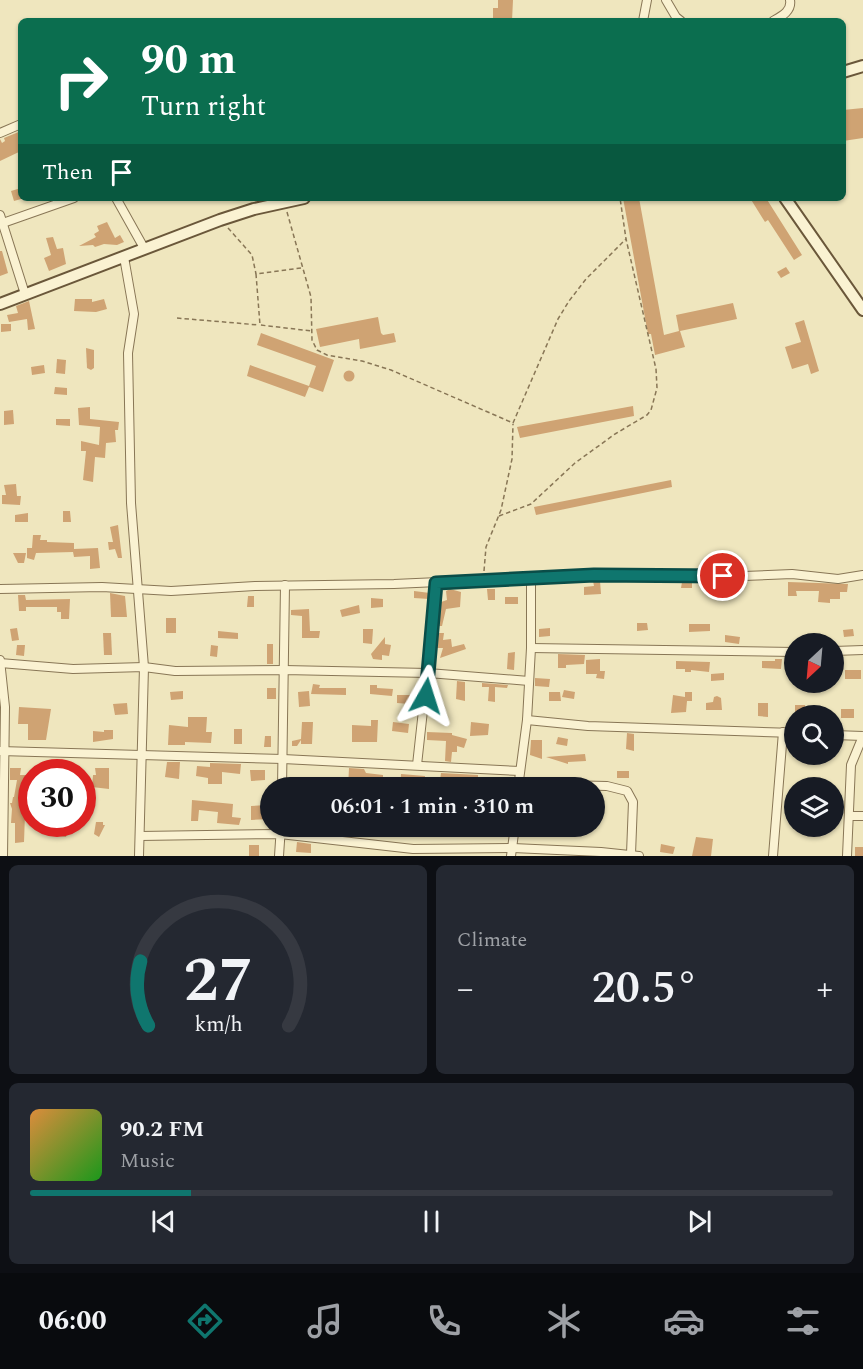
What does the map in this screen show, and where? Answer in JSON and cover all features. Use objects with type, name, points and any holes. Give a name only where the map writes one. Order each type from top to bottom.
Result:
[{"type":"street","points":[[643,18],[646,0]]},
{"type":"street","points":[[666,0],[677,18]]},
{"type":"street","points":[[777,18],[788,10],[790,0]]},
{"type":"street","points":[[846,71],[863,66]]},
{"type":"street","points":[[0,133],[18,125]]},
{"type":"street","points":[[26,294],[1,221],[64,201]]},
{"type":"street","points":[[118,201],[144,248]]},
{"type":"street","points":[[0,304],[220,220],[284,201]]},
{"type":"street","points":[[787,201],[863,310]]},
{"type":"street","points":[[124,257],[134,314],[128,353],[131,503],[144,668],[140,856]]},
{"type":"street","points":[[0,589],[69,587],[171,591],[285,585],[436,583],[594,575],[792,574],[838,579],[863,575]]},
{"type":"street","points":[[520,777],[527,720],[531,648],[531,579]]},
{"type":"street","points":[[417,765],[436,583]]},
{"type":"street","points":[[282,777],[285,585]]},
{"type":"street","points":[[531,648],[784,652]]},
{"type":"street","points":[[844,651],[863,650]]},
{"type":"street","points":[[3,856],[4,707],[0,662],[73,669],[428,673],[529,681]]},
{"type":"street","points":[[527,720],[588,726],[783,732],[773,856]]},
{"type":"street","points":[[844,735],[863,736],[851,765],[847,856]]},
{"type":"street","points":[[2,751],[283,759],[520,771]]},
{"type":"street","points":[[329,837],[413,849],[635,855],[633,802],[627,791],[605,786]]},
{"type":"street","points":[[849,816],[863,816]]},
{"type":"street","points":[[140,836],[260,831]]},
{"type":"street","points":[[279,856],[280,837]]},
{"type":"street","points":[[512,852],[514,837]]},
{"type":"path","points":[[284,201],[311,297],[312,340],[317,350],[327,355],[362,361],[391,370],[513,423]]},
{"type":"path","points":[[498,516],[531,504],[575,464],[651,410],[657,388],[656,369],[626,239],[620,201]]},
{"type":"path","points":[[220,220],[252,255],[256,274],[260,325]]},
{"type":"path","points":[[483,580],[486,547],[498,516],[512,459],[513,423],[558,319],[569,301],[586,279],[626,239]]},
{"type":"path","points":[[256,274],[302,268]]},
{"type":"path","points":[[177,318],[312,331]]},
{"type":"building","points":[[498,0],[513,0],[512,18],[493,18],[493,8],[498,8]]},
{"type":"building","points":[[863,108],[863,138],[846,141],[846,110]]},
{"type":"building","points":[[18,132],[18,152],[0,161],[0,139],[2,143],[5,141],[4,138]]},
{"type":"building","points":[[18,189],[18,200],[14,201],[11,191]]},
{"type":"building","points":[[624,201],[640,201],[664,335],[679,331],[676,315],[733,303],[737,319],[680,331],[685,347],[655,355],[651,334],[648,334]]},
{"type":"building","points":[[752,201],[768,201],[802,255],[794,260],[768,220],[765,222]]},
{"type":"building","points":[[107,222],[115,238],[120,235],[124,242],[95,247],[93,245],[79,246],[96,237],[94,234],[99,231],[97,226]]},
{"type":"building","points":[[53,237],[57,249],[63,248],[66,264],[49,271],[44,258],[51,255],[46,238]]},
{"type":"building","points":[[0,251],[2,251],[8,273],[0,276]]},
{"type":"building","points":[[786,267],[790,273],[781,278],[777,272]]},
{"type":"building","points":[[75,299],[92,299],[92,302],[104,299],[107,309],[96,312],[74,311]]},
{"type":"building","points":[[29,301],[35,329],[28,330],[27,319],[9,322],[7,315],[18,313],[16,306]]},
{"type":"building","points":[[378,317],[381,333],[383,335],[394,333],[396,342],[360,349],[359,339],[320,347],[316,329]]},
{"type":"building","points":[[804,320],[819,371],[811,374],[808,364],[792,369],[785,347],[801,342],[795,323]]},
{"type":"building","points":[[1,324],[11,324],[11,331],[1,332]]},
{"type":"building","points":[[261,333],[334,360],[323,392],[309,387],[305,397],[247,376],[250,365],[309,386],[316,366],[257,345]]},
{"type":"building","points":[[86,348],[94,350],[94,368],[91,370],[87,368]]},
{"type":"building","points":[[57,359],[66,360],[65,374],[56,373]]},
{"type":"building","points":[[44,365],[45,373],[32,375],[31,367]]},
{"type":"building","points":[[349,370],[355,376],[349,382],[343,376]]},
{"type":"building","points":[[55,387],[67,388],[67,395],[54,394]]},
{"type":"building","points":[[633,406],[634,416],[520,438],[517,427]]},
{"type":"building","points":[[90,407],[90,419],[119,422],[118,430],[115,430],[116,442],[106,443],[105,458],[95,457],[93,482],[83,480],[86,451],[81,451],[81,441],[99,445],[100,427],[79,425],[78,408]]},
{"type":"building","points":[[13,410],[14,424],[4,425],[4,411]]},
{"type":"building","points":[[56,419],[70,419],[70,426],[56,425]]},
{"type":"building","points":[[671,480],[672,487],[536,515],[534,507]]},
{"type":"building","points":[[16,484],[17,496],[21,496],[20,505],[2,504],[2,495],[6,495],[4,485]]},
{"type":"building","points":[[63,511],[70,511],[71,522],[63,522]]},
{"type":"building","points":[[28,513],[28,522],[15,522],[15,515]]},
{"type":"building","points":[[118,525],[122,558],[118,558],[115,549],[109,550],[108,542],[113,542],[110,527]]},
{"type":"building","points":[[33,535],[41,535],[40,540],[47,540],[47,542],[74,543],[74,549],[98,548],[100,568],[90,569],[90,556],[74,557],[73,552],[36,553],[34,560],[27,558],[27,548],[32,548]]},
{"type":"building","points":[[13,553],[26,553],[24,563],[18,563]]},
{"type":"building","points":[[593,581],[600,581],[601,594],[584,595],[584,587],[594,586]]},
{"type":"building","points":[[682,582],[692,582],[692,588],[681,588]]},
{"type":"building","points":[[788,582],[848,584],[847,592],[840,592],[840,599],[830,599],[830,603],[818,602],[819,591],[796,591],[797,596],[788,596]]},
{"type":"building","points":[[450,589],[461,592],[460,607],[446,609],[442,626],[439,626],[441,602],[447,600],[446,591]]},
{"type":"building","points":[[487,589],[495,589],[495,600],[488,600]]},
{"type":"building","points":[[414,591],[430,593],[429,599],[414,598]]},
{"type":"building","points":[[110,593],[125,596],[127,617],[111,617]]},
{"type":"building","points":[[18,595],[25,595],[26,600],[70,599],[69,619],[61,619],[61,612],[57,612],[57,607],[26,607],[26,611],[19,611]]},
{"type":"building","points":[[248,596],[254,596],[254,607],[247,607]]},
{"type":"building","points":[[505,597],[518,597],[518,604],[505,604]]},
{"type":"building","points":[[371,598],[383,599],[383,607],[371,608]]},
{"type":"building","points":[[359,605],[360,613],[342,617],[340,610]]},
{"type":"building","points":[[309,609],[310,631],[320,631],[319,638],[302,638],[302,616],[291,615],[291,610]]},
{"type":"building","points":[[166,618],[176,618],[176,633],[166,633]]},
{"type":"building","points":[[637,623],[647,623],[648,630],[637,631]]},
{"type":"building","points":[[689,624],[710,624],[710,631],[689,632]]},
{"type":"building","points":[[17,628],[19,640],[12,641],[10,629]]},
{"type":"building","points":[[550,628],[550,636],[539,637],[539,629]]},
{"type":"building","points":[[363,629],[373,629],[372,644],[363,643]]},
{"type":"building","points":[[853,629],[854,636],[844,637],[843,630]]},
{"type":"building","points":[[218,631],[238,633],[238,639],[218,638]]},
{"type":"building","points":[[103,633],[111,633],[112,655],[104,655]]},
{"type":"building","points":[[438,633],[444,633],[443,640],[451,639],[452,647],[464,644],[466,649],[440,658],[443,648],[436,648]]},
{"type":"building","points":[[725,635],[740,637],[739,644],[725,642]]},
{"type":"building","points":[[385,637],[385,644],[391,645],[389,656],[382,655],[382,660],[373,659],[371,654]]},
{"type":"building","points":[[267,644],[273,644],[273,664],[267,664]]},
{"type":"building","points":[[17,645],[25,645],[24,656],[16,655]]},
{"type":"building","points":[[211,645],[218,646],[217,657],[210,656]]},
{"type":"building","points":[[515,652],[514,670],[507,669],[508,653]]},
{"type":"building","points":[[558,654],[585,655],[584,664],[558,668]]},
{"type":"building","points":[[600,659],[600,671],[605,671],[604,679],[596,678],[597,674],[586,674],[586,660]]},
{"type":"building","points":[[775,659],[782,659],[781,669],[762,668],[762,661],[775,661]]},
{"type":"building","points":[[676,661],[710,662],[709,672],[691,670],[691,672],[685,672],[685,669],[676,669]]},
{"type":"building","points":[[845,670],[861,670],[861,679],[845,679]]},
{"type":"building","points":[[724,673],[724,680],[711,681],[711,674]]},
{"type":"building","points":[[535,678],[550,679],[549,687],[535,686]]},
{"type":"building","points":[[457,681],[465,682],[465,701],[456,699]]},
{"type":"building","points":[[482,683],[508,685],[507,688],[495,687],[495,702],[488,701],[489,687],[482,687]]},
{"type":"building","points":[[313,684],[320,685],[319,688],[346,688],[346,695],[311,694]]},
{"type":"building","points":[[370,685],[393,689],[392,696],[370,694]]},
{"type":"building","points":[[267,688],[276,688],[276,699],[267,699]]},
{"type":"building","points":[[564,690],[575,692],[574,699],[562,697]]},
{"type":"building","points":[[183,691],[183,699],[171,700],[170,692]]},
{"type":"building","points":[[309,691],[310,706],[299,707],[298,692]]},
{"type":"building","points":[[549,692],[560,692],[561,701],[549,701]]},
{"type":"building","points":[[685,692],[692,692],[692,701],[687,701],[686,712],[671,713],[673,695],[685,697]]},
{"type":"building","points":[[397,695],[411,695],[410,704],[397,703]]},
{"type":"building","points":[[714,697],[721,698],[722,710],[706,710],[706,703],[713,702]]},
{"type":"building","points":[[127,703],[128,714],[115,715],[113,704]]},
{"type":"building","points":[[758,703],[768,703],[768,717],[758,716]]},
{"type":"building","points":[[19,707],[51,709],[46,740],[28,740],[28,724],[18,724]]},
{"type":"building","points":[[844,709],[854,709],[854,718],[844,718]]},
{"type":"building","points":[[188,717],[207,717],[206,732],[212,732],[211,743],[185,742],[185,745],[168,745],[169,725],[188,727]]},
{"type":"building","points":[[371,720],[378,720],[377,742],[352,742],[352,725],[371,726]]},
{"type":"building","points":[[302,722],[313,722],[312,744],[301,744],[301,740],[297,746],[292,746],[292,741],[301,739]]},
{"type":"building","points":[[393,722],[409,724],[408,733],[392,731]]},
{"type":"building","points":[[471,722],[489,724],[488,735],[470,736]]},
{"type":"building","points":[[234,729],[242,729],[242,744],[234,744]]},
{"type":"building","points":[[104,730],[113,730],[113,739],[93,742],[93,731],[104,732]]},
{"type":"building","points":[[427,732],[452,733],[452,735],[467,739],[464,748],[457,746],[457,752],[452,752],[451,762],[445,761],[446,741],[427,740]]},
{"type":"building","points":[[627,733],[634,734],[634,751],[626,749]]},
{"type":"building","points":[[265,736],[271,736],[271,747],[264,747]]},
{"type":"building","points":[[558,737],[568,739],[567,746],[556,744]]},
{"type":"building","points":[[531,740],[542,740],[542,759],[530,755]]},
{"type":"building","points":[[585,754],[586,761],[568,762],[568,764],[546,757]]},
{"type":"building","points":[[167,762],[180,762],[179,779],[165,777]]},
{"type":"building","points":[[210,763],[241,764],[240,774],[222,772],[222,784],[208,784],[208,778],[196,776],[197,766],[210,767]]},
{"type":"building","points":[[10,768],[18,768],[18,837],[24,837],[24,842],[15,843],[15,823],[11,823],[10,803],[14,797],[17,780],[10,780]]},
{"type":"building","points":[[96,768],[109,768],[109,789],[96,787]]},
{"type":"building","points":[[349,768],[364,769],[366,773],[383,775],[383,777],[349,777]]},
{"type":"building","points":[[250,770],[265,770],[265,777],[260,777],[260,780],[251,781]]},
{"type":"building","points":[[617,771],[629,771],[629,778],[617,778]]},
{"type":"building","points":[[441,773],[478,775],[478,777],[440,777]]},
{"type":"building","points":[[401,774],[425,776],[425,777],[401,777]]},
{"type":"building","points":[[192,800],[233,804],[232,817],[241,818],[239,825],[217,823],[218,812],[199,810],[198,821],[191,821]]},
{"type":"building","points":[[260,805],[260,820],[251,820],[251,806]]},
{"type":"building","points":[[96,822],[103,822],[105,825],[99,837],[96,835]]},
{"type":"building","points":[[696,837],[713,839],[711,856],[692,856]]},
{"type":"building","points":[[297,842],[311,844],[311,853],[296,852]]},
{"type":"building","points":[[661,844],[675,847],[673,854],[660,852]]},
{"type":"building","points":[[249,845],[259,845],[259,856],[249,856]]},
{"type":"building","points":[[855,847],[863,847],[863,856],[855,856]]},
{"type":"route","points":[[426,696],[436,583],[594,575],[723,576]]}]
